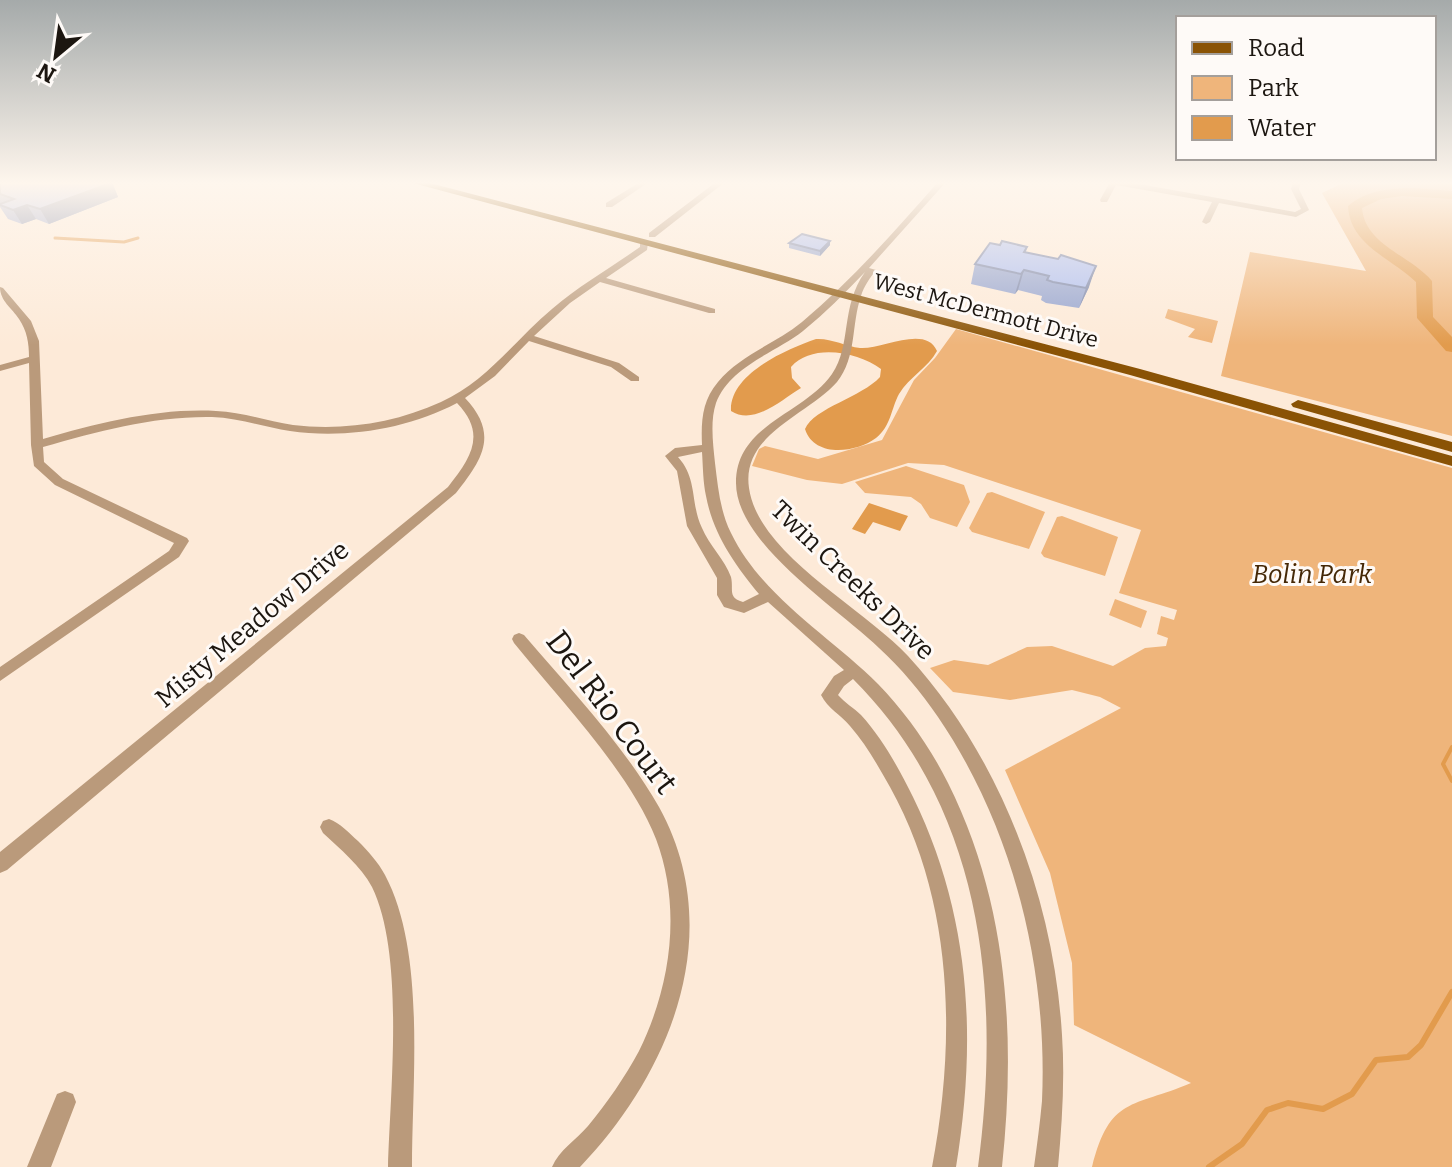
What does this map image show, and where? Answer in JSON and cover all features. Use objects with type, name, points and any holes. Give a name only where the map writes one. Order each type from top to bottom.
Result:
[{"type":"main road","name":"West McDermott Drive","points":[[638,236],[1452,447]]},
{"type":"main road","name":"West McDermott Drive","points":[[639,236],[648,239]]},
{"type":"main road","name":"West McDermott Drive","points":[[848,291],[1452,461]]},
{"type":"street","points":[[597,278],[596,272],[651,236]]},
{"type":"street","points":[[848,291],[893,236]]},
{"type":"street","points":[[869,263],[872,269],[848,291],[801,328],[744,362],[723,381],[708,412],[708,472],[716,515],[737,556],[767,596],[855,670],[905,726],[936,778],[967,855],[986,923],[998,998],[999,1106],[990,1167]]},
{"type":"street","points":[[597,278],[712,311]]},
{"type":"street","points":[[37,445],[113,424],[182,413],[231,415],[306,429],[362,427],[413,416],[459,398],[484,382],[555,311],[597,278]]},
{"type":"street","points":[[0,290],[26,321],[36,358],[38,463],[59,482],[182,541],[174,554],[0,675]]},
{"type":"street","name":"Twin Creeks Drive","points":[[848,291],[845,359],[825,388],[774,423],[753,446],[742,477],[746,506],[755,527],[768,541],[908,666],[952,722],[990,789],[1020,866],[1044,979],[1052,1073],[1046,1167]]},
{"type":"street","points":[[529,338],[615,365],[635,379]]},
{"type":"street","points":[[0,368],[36,358]]},
{"type":"street","name":"Misty Meadow Drive","points":[[0,864],[452,490],[468,471],[480,439],[480,424],[474,411],[459,398]]},
{"type":"street","points":[[708,448],[679,451],[671,456],[685,474],[694,526],[724,578],[724,595],[729,603],[744,608],[767,596]]},
{"type":"street","name":"Del Rio Court","points":[[519,639],[641,793],[665,838],[680,900],[676,966],[657,1037],[613,1112],[564,1167]]},
{"type":"street","points":[[0,656],[15,665]]},
{"type":"street","points":[[855,670],[839,681],[829,695],[874,745],[900,788],[932,872],[947,928],[957,1018],[953,1118],[944,1167]]},
{"type":"street","points":[[329,827],[358,854],[378,882],[391,911],[399,947],[400,1167]]},
{"type":"street","points":[[39,1167],[65,1102]]},
{"type":"green space","points":[[1347,236],[1452,236],[1452,436],[1221,376],[1250,252],[1366,271]]},
{"type":"green space","points":[[1168,309],[1218,321],[1212,343],[1188,337],[1195,329],[1165,318]]},
{"type":"green space","name":"Bolin Park","points":[[956,329],[1452,468],[1452,1167],[1092,1167],[1107,1127],[1116,1116],[1138,1102],[1191,1083],[1074,1025],[1072,963],[1050,873],[1005,770],[1121,708],[1100,697],[1072,690],[1010,700],[953,692],[930,668],[954,660],[988,665],[1027,647],[1052,646],[1113,666],[1145,648],[1166,646],[1168,638],[1157,634],[1161,616],[1174,620],[1177,610],[1119,593],[1141,530],[944,465],[908,463],[842,484],[807,480],[752,466],[759,449],[765,446],[818,459],[882,440],[914,380]]},
{"type":"green space","points":[[906,466],[964,485],[970,502],[957,527],[930,518],[921,504],[911,497],[865,493],[855,482]]},
{"type":"green space","points":[[992,492],[1045,512],[1029,549],[972,532],[969,528],[987,493]]},
{"type":"green space","points":[[1062,516],[1118,537],[1105,576],[1044,557],[1041,553],[1057,517]]},
{"type":"green space","points":[[1115,599],[1147,611],[1141,628],[1109,615]]},
{"type":"water","points":[[816,339],[869,348],[902,340],[923,339],[937,351],[899,394],[881,433],[858,447],[826,449],[817,445],[805,429],[818,415],[862,391],[880,377],[881,369],[860,358],[823,353],[800,359],[791,367],[792,378],[801,388],[758,413],[740,415],[731,411],[739,386],[749,375],[776,356]]},
{"type":"water","points":[[869,503],[908,516],[900,531],[873,522],[865,534],[852,529]]},
{"type":"building","points":[[798,236],[830,241],[820,251],[789,243]]},
{"type":"building","points":[[1002,241],[1027,247],[1024,252],[1058,259],[1061,255],[1096,266],[1086,288],[1053,282],[1047,280],[1049,276],[1024,270],[1021,274],[975,264],[990,243],[1000,245]]},
{"type":"waterway","points":[[1367,236],[1424,281],[1425,318],[1452,347]]},
{"type":"waterway","points":[[55,238],[124,242],[138,238]]},
{"type":"waterway","points":[[1452,747],[1443,764],[1452,781]]},
{"type":"waterway","points":[[1209,1167],[1242,1144],[1267,1110],[1288,1103],[1323,1109],[1352,1094],[1376,1060],[1408,1057],[1421,1045],[1452,992]]}]
